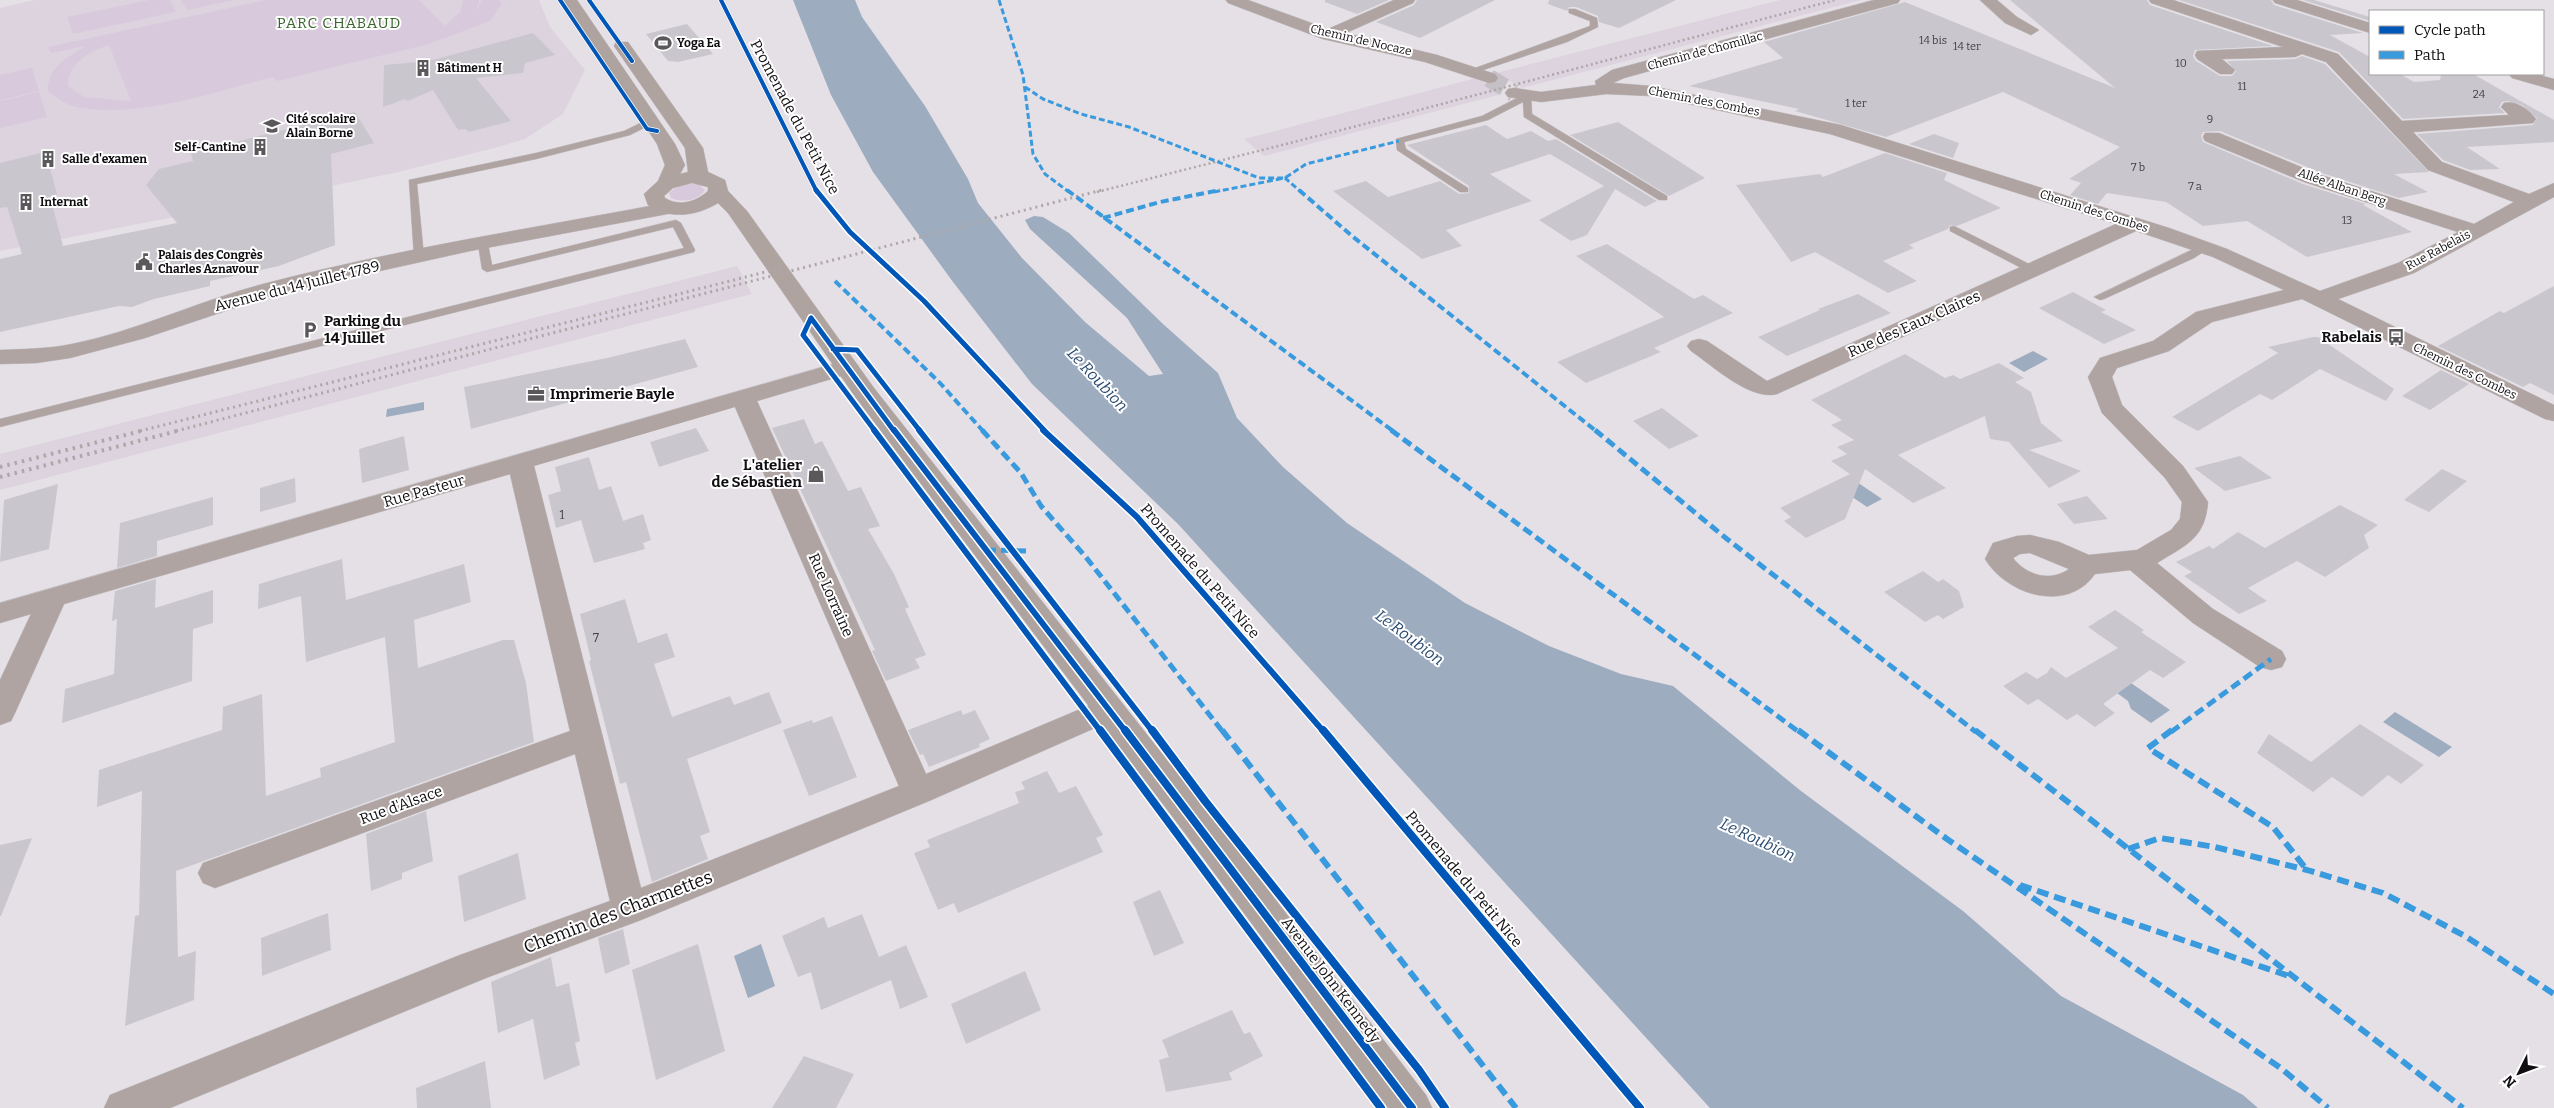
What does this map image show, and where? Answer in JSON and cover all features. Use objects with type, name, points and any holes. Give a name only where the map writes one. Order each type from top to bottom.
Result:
[{"type":"main road","points":[[569,0],[666,144],[675,165],[662,187]]},
{"type":"main road","points":[[589,0],[694,148],[699,177],[685,178],[662,187]]},
{"type":"main road","name":"Avenue John Kennedy","points":[[699,177],[718,184],[718,193],[726,198],[745,220],[757,242],[846,367],[1412,1108]]},
{"type":"main road","name":"Avenue John Kennedy","points":[[662,187],[654,194],[655,201],[717,218],[757,242]]},
{"type":"main road","points":[[680,208],[710,200],[718,193]]},
{"type":"street","name":"Chemin de Nocaze","points":[[1234,0],[1329,35],[1414,53],[1489,78]]},
{"type":"street","points":[[1329,35],[1407,0]]},
{"type":"street","name":"Chemin de Chomillac","points":[[1606,89],[1604,81],[1618,74],[1892,0]]},
{"type":"street","points":[[1988,0],[2011,20],[2031,30]]},
{"type":"street","points":[[2157,0],[2332,58],[2435,166],[2531,202]]},
{"type":"street","points":[[2281,0],[2369,28]]},
{"type":"street","points":[[2226,70],[2203,55],[2314,52]]},
{"type":"street","points":[[2521,75],[2554,85]]},
{"type":"street","points":[[1521,95],[1541,97],[1606,89]]},
{"type":"street","name":"Chemin des Combes","points":[[1606,89],[1651,90],[1834,129],[2204,247],[2311,295],[2554,414]]},
{"type":"street","points":[[2396,126],[2527,119],[2510,107]]},
{"type":"street","name":"Allée Alban Berg","points":[[2212,136],[2322,182],[2381,202],[2437,216],[2474,231]]},
{"type":"street","name":"Avenue du 14 Juillet 1789","points":[[538,232],[662,187]]},
{"type":"street","name":"Rue Rabelais","points":[[2086,565],[2143,559],[2181,536],[2193,521],[2195,502],[2174,472],[2111,408],[2100,377],[2108,363],[2161,346],[2204,317],[2311,295],[2406,268],[2554,190]]},
{"type":"street","name":"Avenue du 14 Juillet 1789","points":[[0,357],[38,357],[80,351],[250,295],[538,232],[680,208]]},
{"type":"street","name":"Rue des Eaux Claires","points":[[1698,346],[1757,386],[1769,389],[2134,224]]},
{"type":"street","name":"Rue Pasteur","points":[[0,613],[744,399],[846,367]]},
{"type":"street","name":"Rue Lorraine","points":[[744,399],[918,792]]},
{"type":"street","points":[[520,463],[629,909]]},
{"type":"street","points":[[2136,560],[2203,616],[2271,660]]},
{"type":"street","points":[[0,713],[53,598]]},
{"type":"street","name":"Chemin des Charmettes","points":[[124,1108],[474,966],[629,909],[918,792],[1109,709]]},
{"type":"street","name":"Rue d'Alsace","points":[[214,873],[587,737]]},
{"type":"lane","points":[[1471,71],[1497,60],[1542,48],[1594,27],[1594,20],[1572,11]]},
{"type":"lane","points":[[1464,190],[1402,150],[1399,141],[1485,118],[1521,95],[1527,115],[1663,198]]},
{"type":"lane","points":[[419,257],[412,182],[536,156],[627,133],[643,123],[651,122]]},
{"type":"lane","points":[[0,423],[690,250],[676,223],[487,269],[483,244]]},
{"type":"lane","points":[[1954,229],[2033,270]]},
{"type":"lane","points":[[2100,297],[2190,256],[2204,247]]},
{"type":"shaded area","name":"Cité scolaire Alain Borne","points":[[34,0],[539,0],[550,27],[585,70],[563,114],[525,139],[394,173],[0,251],[0,8]]},
{"type":"shaded area","points":[[149,0],[170,0],[176,12],[73,34],[67,17]]},
{"type":"shaded area","points":[[181,0],[234,0],[187,10]]},
{"type":"shaded area","points":[[266,0],[419,0],[445,26],[460,12],[463,0],[479,0],[476,12],[482,0],[500,0],[501,5],[490,21],[429,44],[277,81],[273,77],[203,96],[129,109],[105,110],[77,107],[64,102],[48,91],[51,75],[55,69],[86,46],[51,53],[48,47]],"holes":[[[109,45],[131,101],[84,97],[68,86],[71,71],[87,55]]]},
{"type":"shaded area","points":[[1780,0],[1861,0],[1522,88],[1496,73]]},
{"type":"shaded area","points":[[32,68],[39,91],[0,100],[0,75]]},
{"type":"shaded area","points":[[1476,78],[1502,94],[1264,156],[1244,139]]},
{"type":"shaded area","points":[[39,92],[47,117],[0,128],[0,101]]},
{"type":"shaded area","points":[[686,184],[698,184],[705,190],[698,197],[690,200],[671,198],[669,193],[675,188]]},
{"type":"shaded area","points":[[737,266],[752,294],[0,490],[0,454]]},
{"type":"water","name":"Le Roubion","points":[[793,0],[855,0],[862,17],[925,106],[968,179],[978,203],[1022,258],[1085,322],[1149,376],[1163,374],[1127,318],[1030,229],[1025,220],[1034,216],[1043,217],[1069,233],[1163,324],[1218,373],[1237,418],[1283,467],[1347,523],[1465,603],[1549,646],[1621,674],[1673,686],[1801,791],[1963,911],[2061,996],[2243,1095],[2258,1108],[1710,1108],[1178,524],[1032,384],[953,282],[873,172],[831,95]]},
{"type":"water","points":[[2033,351],[2048,359],[2024,372],[2009,363]]},
{"type":"water","points":[[424,402],[424,410],[386,417],[387,409]]},
{"type":"water","points":[[1851,478],[1882,499],[1867,507],[1836,486]]},
{"type":"water","points":[[2131,683],[2170,710],[2151,723],[2131,709],[2128,701],[2117,693]]},
{"type":"water","points":[[2395,712],[2452,747],[2439,757],[2383,722]]},
{"type":"water","points":[[761,944],[775,986],[748,998],[734,956]]},
{"type":"building","points":[[1325,0],[1389,0],[1357,14],[1325,2]]},
{"type":"building","points":[[1417,0],[1495,0],[1420,38],[1376,22],[1414,5]]},
{"type":"building","points":[[1549,0],[1676,0],[1619,28],[1599,22],[1598,16],[1576,7],[1569,7],[1567,11],[1548,4]]},
{"type":"building","points":[[2010,0],[2147,0],[2150,5],[2273,46],[2195,50],[2193,56],[2196,61],[2220,76],[2232,76],[2236,71],[2227,61],[2295,59],[2302,56],[2325,64],[2429,172],[2394,174],[2428,192],[2399,198],[2319,172],[2220,131],[2203,132],[2201,136],[2203,142],[2303,184],[2366,204],[2363,205],[2412,232],[2307,257],[2247,221],[2203,226],[2166,202],[2107,193],[2098,204],[2070,195],[2081,183],[2069,179],[2120,147],[2003,92],[1886,137],[1795,111],[1799,109],[1689,86],[1783,58],[1764,42],[1905,2],[2115,88]]},
{"type":"building","points":[[2179,0],[2271,0],[2274,5],[2363,33],[2330,35],[2369,56],[2369,75],[2402,75],[2414,82],[2440,80],[2441,75],[2475,75],[2554,120],[2554,142],[2467,147],[2500,169],[2470,170],[2443,160],[2417,134],[2533,125],[2537,118],[2522,105],[2508,101],[2502,102],[2499,107],[2505,113],[2403,119],[2339,52]]},
{"type":"building","points":[[2303,0],[2314,0],[2369,17],[2369,21]]},
{"type":"building","points":[[687,24],[713,54],[678,62],[668,61],[646,34]]},
{"type":"building","points":[[533,33],[555,55],[525,63],[523,73],[476,78],[511,121],[469,132],[465,129],[458,130],[433,90],[408,101],[405,99],[383,107],[384,65],[429,61]]},
{"type":"building","points":[[355,112],[374,143],[331,154],[335,245],[279,266],[210,281],[210,286],[154,299],[132,307],[119,306],[0,332],[0,259],[22,254],[7,207],[0,208],[0,163],[41,153],[42,155],[46,154],[57,194],[50,196],[63,246],[177,223],[146,185],[159,169],[193,161],[191,153]]},
{"type":"building","points":[[1618,122],[1705,178],[1669,196],[1570,135]]},
{"type":"building","points":[[1486,125],[1507,139],[1531,131],[1548,141],[1556,139],[1657,201],[1645,207],[1615,189],[1587,235],[1571,241],[1539,220],[1604,186],[1550,154],[1490,174],[1532,201],[1446,230],[1462,246],[1422,259],[1333,191],[1366,181],[1388,197],[1440,181],[1459,194],[1469,193],[1469,186],[1407,145]]},
{"type":"building","points":[[1934,134],[1959,143],[1953,158],[1909,144]]},
{"type":"building","points":[[1885,153],[1947,173],[1944,180],[2001,208],[1957,226],[1950,225],[1948,229],[1909,245],[1914,248],[1883,261],[1917,281],[1888,293],[1815,252],[1791,262],[1736,185],[1820,174],[1823,177]]},
{"type":"building","points":[[1607,244],[1694,299],[1703,295],[1733,313],[1654,348],[1661,352],[1586,383],[1557,362],[1664,317],[1576,256]]},
{"type":"building","points":[[2554,286],[2554,395],[2530,383],[2523,387],[2438,346],[2500,311],[2504,313]]},
{"type":"building","points":[[2073,292],[2106,310],[2101,312],[2136,330],[2104,344],[2039,308]]},
{"type":"building","points":[[1858,294],[1891,313],[1787,356],[1758,337],[1820,310],[1818,309]]},
{"type":"building","points":[[2318,337],[2394,389],[2386,401],[2320,369],[2272,400],[2260,394],[2198,431],[2172,417],[2278,353],[2268,347]]},
{"type":"building","points":[[685,339],[698,367],[471,429],[464,387],[607,358]]},
{"type":"building","points":[[1905,354],[1945,378],[1953,375],[1960,379],[1999,363],[2024,378],[2015,382],[2031,392],[2041,423],[2063,441],[2029,450],[2081,471],[2049,488],[2009,442],[1990,439],[1985,416],[1898,455],[1946,488],[1913,503],[1865,469],[1845,519],[1806,538],[1784,521],[1791,517],[1780,508],[1850,474],[1831,461],[1847,454],[1837,447],[1854,440],[1831,425],[1842,420],[1811,400]]},
{"type":"building","points":[[2441,370],[2469,384],[2430,410],[2402,396]]},
{"type":"building","points":[[1662,408],[1699,436],[1669,449],[1633,421]]},
{"type":"building","points":[[804,419],[815,444],[822,441],[848,491],[861,487],[880,526],[868,529],[894,574],[909,607],[905,609],[926,655],[915,659],[920,668],[886,681],[872,651],[875,650],[772,428]]},
{"type":"building","points":[[696,428],[709,451],[659,467],[650,442]]},
{"type":"building","points":[[404,436],[409,470],[362,483],[359,449]]},
{"type":"building","points":[[2240,456],[2272,478],[2225,491],[2194,468]]},
{"type":"building","points":[[589,457],[599,490],[611,486],[623,521],[643,514],[651,540],[643,543],[645,549],[594,563],[581,520],[556,528],[548,495],[561,491],[555,467]]},
{"type":"building","points":[[2442,469],[2467,481],[2429,512],[2404,500]]},
{"type":"building","points":[[295,478],[296,502],[260,512],[260,488]]},
{"type":"building","points":[[58,484],[49,549],[0,562],[4,500]]},
{"type":"building","points":[[2087,496],[2108,519],[2074,524],[2057,504]]},
{"type":"building","points":[[213,497],[213,525],[157,541],[157,556],[117,568],[120,523]]},
{"type":"building","points":[[2340,505],[2378,525],[2364,535],[2369,548],[2325,577],[2297,561],[2248,588],[2267,601],[2239,614],[2184,576],[2192,572],[2176,562],[2209,546],[2213,549],[2238,532],[2265,548]]},
{"type":"building","points":[[342,559],[346,600],[464,564],[471,602],[414,620],[418,668],[503,640],[514,640],[526,683],[534,742],[176,871],[178,957],[196,951],[194,1000],[125,1026],[135,916],[139,915],[142,791],[97,807],[99,770],[222,730],[223,707],[262,694],[266,796],[321,777],[320,768],[395,742],[385,637],[306,662],[301,596],[258,609],[259,584]]},
{"type":"building","points":[[1923,571],[1938,582],[1943,579],[1959,591],[1964,607],[1943,619],[1938,615],[1925,622],[1884,592]]},
{"type":"building","points":[[156,579],[155,608],[213,590],[213,623],[193,629],[192,681],[62,723],[65,689],[114,674],[117,619],[112,621],[115,591]]},
{"type":"building","points":[[625,599],[638,643],[667,633],[675,657],[654,664],[672,717],[730,696],[734,705],[769,692],[782,723],[687,759],[710,832],[700,836],[708,859],[652,882],[626,782],[620,784],[589,661],[591,660],[580,614]]},
{"type":"building","points":[[2115,610],[2144,630],[2141,632],[2186,662],[2163,678],[2150,670],[2103,704],[2115,713],[2095,727],[2077,714],[2067,720],[2038,699],[2028,705],[2003,686],[2026,672],[2037,679],[2047,673],[2051,667],[2066,678],[2118,648],[2088,627]]},
{"type":"building","points":[[961,710],[963,715],[975,710],[990,739],[979,744],[980,747],[929,767],[923,754],[920,755],[908,730]]},
{"type":"building","points":[[832,716],[857,777],[809,796],[783,730],[812,720],[813,723]]},
{"type":"building","points":[[2360,724],[2424,765],[2401,784],[2388,775],[2362,797],[2332,777],[2313,792],[2257,753],[2269,734],[2311,762]]},
{"type":"building","points":[[1047,771],[1059,793],[1076,786],[1103,835],[1096,838],[1103,852],[958,913],[954,903],[938,910],[914,853],[930,847],[927,840],[1019,803],[1015,792],[1025,789],[1021,782]]},
{"type":"building","points":[[426,811],[433,861],[402,873],[402,879],[371,891],[366,834]]},
{"type":"building","points":[[32,838],[1,916],[0,916],[0,845]]},
{"type":"building","points":[[518,853],[526,899],[464,922],[458,876]]},
{"type":"building","points":[[1160,890],[1184,943],[1154,956],[1133,902]]},
{"type":"building","points":[[328,913],[331,950],[262,976],[261,938]]},
{"type":"building","points":[[862,914],[879,957],[906,945],[928,997],[900,1009],[891,980],[821,1010],[811,972],[798,977],[782,936],[824,917],[828,928]]},
{"type":"building","points":[[623,929],[630,964],[605,974],[598,938]]},
{"type":"building","points":[[698,944],[725,1051],[656,1080],[632,970]]},
{"type":"building","points":[[551,957],[556,987],[569,983],[580,1041],[575,1043],[580,1065],[544,1080],[533,1019],[498,1033],[491,982]]},
{"type":"building","points":[[1025,971],[1041,1010],[966,1044],[951,1004]]},
{"type":"building","points":[[1232,1010],[1244,1034],[1250,1032],[1263,1056],[1229,1073],[1232,1080],[1166,1092],[1159,1060],[1169,1057],[1162,1040]]},
{"type":"building","points":[[804,1056],[854,1074],[836,1108],[772,1108]]},
{"type":"building","points":[[485,1061],[491,1108],[417,1108],[416,1088]]},
{"type":"tunnel","points":[[1489,78],[1514,93]]},
{"type":"railway","points":[[1097,192],[1404,114],[1835,0]]},
{"type":"railway","points":[[176,431],[1102,190]]},
{"type":"railway","points":[[140,431],[785,267]]},
{"type":"railway","points":[[0,467],[145,430]]},
{"type":"railway","points":[[0,477],[181,430]]},
{"type":"marked path","points":[[999,0],[1023,75],[1033,154],[1045,174],[1820,747],[1947,839],[2282,1069],[2328,1108]]},
{"type":"marked path","points":[[1025,87],[1043,99],[1081,114],[1129,127],[1259,178],[1285,178],[1306,164],[1356,150],[1399,141]]},
{"type":"marked path","points":[[1103,218],[1160,202],[1285,178],[1352,236],[1526,373],[1727,539],[2463,1108]]},
{"type":"marked path","points":[[835,281],[940,383],[1021,473],[1041,506],[1085,556],[1477,1055],[1516,1108]]},
{"type":"marked path","points":[[986,550],[1030,551]]},
{"type":"marked path","points":[[2271,659],[2148,748],[2273,827],[2307,870]]},
{"type":"marked path","points":[[2128,849],[2160,838],[2215,847],[2307,870],[2383,893],[2465,936],[2554,994]]},
{"type":"marked path","points":[[2020,885],[2292,977]]},
{"type":"cycle path","points":[[560,0],[647,129],[657,131]]},
{"type":"cycle path","points":[[589,0],[632,61]]},
{"type":"cycle path","name":"Promenade du Petit Nice","points":[[721,0],[819,196],[850,232],[924,301],[1037,424],[1137,517],[1315,721],[1640,1108]]},
{"type":"cycle path","points":[[811,318],[865,393],[1196,822],[1412,1108]]},
{"type":"cycle path","points":[[811,318],[803,335],[1193,854],[1381,1108]]},
{"type":"cycle path","points":[[833,349],[857,350],[1121,689],[1205,801],[1419,1070],[1445,1108]]},
{"type":"place","name":"Yoga Ea","points":[[663,43]]},
{"type":"place","name":"Bâtiment H","points":[[423,68]]},
{"type":"place","name":"Cité scolaire Alain Borne","points":[[272,126]]},
{"type":"place","name":"Self-Cantine","points":[[260,147]]},
{"type":"place","name":"Salle d'examen","points":[[48,159]]},
{"type":"place","name":"Internat","points":[[26,202]]},
{"type":"place","name":"Palais des Congrès Charles Aznavour","points":[[144,262]]},
{"type":"place","name":"Parking du 14 Juillet","points":[[310,330]]},
{"type":"place","name":"Rabelais","points":[[2396,337]]},
{"type":"place","name":"Imprimerie Bayle","points":[[536,394]]},
{"type":"place","name":"L'atelier de Sébastien","points":[[816,474]]},
{"type":"district","name":"PARC CHABAUD","points":[[339,23]]}]
